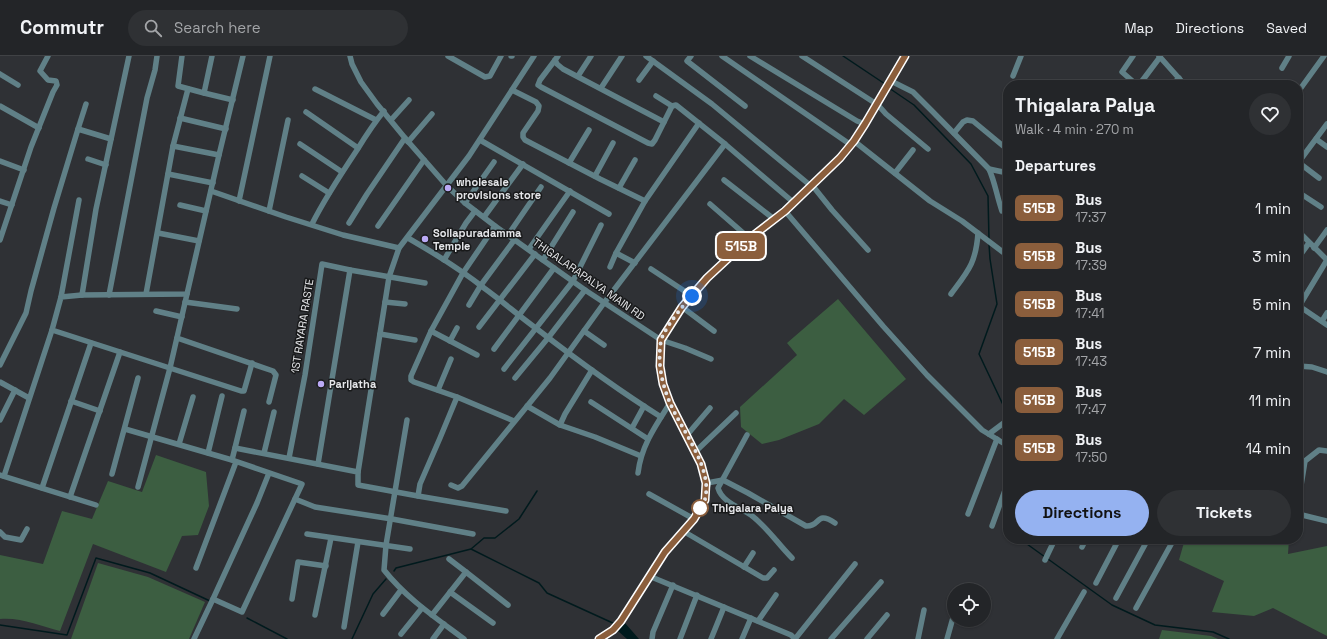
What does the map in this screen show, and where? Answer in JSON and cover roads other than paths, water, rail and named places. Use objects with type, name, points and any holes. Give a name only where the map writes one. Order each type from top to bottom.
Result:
[{"type":"main road","points":[[599,639],[613,630],[621,621],[665,552],[694,519],[705,500],[706,483],[701,464],[670,403],[663,384],[660,366],[661,340],[682,307],[707,278],[750,238],[785,211],[840,158],[853,143],[878,105],[905,56]]},
{"type":"street","points":[[0,240],[39,128],[57,85],[56,81],[48,80],[40,71],[48,56]]},
{"type":"street","points":[[82,295],[90,238],[129,56]]},
{"type":"street","points":[[109,295],[147,98],[155,70],[156,56]]},
{"type":"street","points":[[182,56],[178,86],[233,100]]},
{"type":"street","points":[[204,93],[212,56]]},
{"type":"street","points":[[138,487],[170,368],[243,56]]},
{"type":"street","points":[[239,201],[270,56]]},
{"type":"street","name":"THIGALARAPALYA MAIN RD","points":[[350,56],[352,64],[361,82],[384,112],[406,140],[447,186],[465,203],[584,290],[661,340],[711,359]]},
{"type":"street","points":[[448,56],[485,77],[490,76],[502,56]]},
{"type":"street","points":[[506,511],[358,485],[358,472],[389,277],[399,248],[480,140],[534,56]]},
{"type":"street","points":[[578,76],[591,56]]},
{"type":"street","points":[[601,88],[622,56]]},
{"type":"street","points":[[646,56],[712,104],[811,186],[868,250]]},
{"type":"street","points":[[691,56],[688,61],[745,106]]},
{"type":"street","points":[[722,56],[853,143],[895,173],[930,201],[985,237],[1003,252]]},
{"type":"street","points":[[750,56],[761,59],[857,121],[865,124]]},
{"type":"street","points":[[802,56],[878,105],[886,114],[928,149]]},
{"type":"street","points":[[1013,76],[1021,56]]},
{"type":"street","points":[[1132,80],[1122,72],[1133,56]]},
{"type":"street","points":[[1142,80],[1160,56],[1179,78]]},
{"type":"street","points":[[1282,68],[1289,56]]},
{"type":"street","points":[[1303,85],[1324,56]]},
{"type":"street","points":[[557,57],[557,64],[563,69],[664,122]]},
{"type":"street","points":[[557,57],[540,80],[538,84],[541,88],[648,143],[652,144],[655,140],[672,106]]},
{"type":"street","points":[[639,80],[653,61]]},
{"type":"street","points":[[0,74],[18,85]]},
{"type":"street","points":[[889,85],[913,92],[989,169],[1002,210],[1003,208]]},
{"type":"street","points":[[146,294],[173,146],[188,89]]},
{"type":"street","points":[[314,89],[376,120]]},
{"type":"street","points":[[512,90],[536,102],[539,106],[538,111],[523,133],[525,140],[645,201]]},
{"type":"street","points":[[656,96],[672,106],[676,105],[725,144],[793,202]]},
{"type":"street","points":[[391,120],[409,100]]},
{"type":"street","points":[[0,365],[26,313],[54,208],[86,104]]},
{"type":"street","points":[[0,106],[39,128]]},
{"type":"street","points":[[306,112],[358,148]]},
{"type":"street","points":[[312,224],[342,172],[376,120],[384,112]]},
{"type":"street","points":[[349,223],[367,194],[406,140],[432,114]]},
{"type":"street","points":[[180,118],[226,129]]},
{"type":"street","points":[[269,211],[288,120]]},
{"type":"street","points":[[954,133],[963,122],[967,120],[973,121],[1003,146]]},
{"type":"street","points":[[610,268],[616,253],[645,201],[699,124]]},
{"type":"street","points":[[1303,156],[1327,126]]},
{"type":"street","points":[[78,129],[112,139]]},
{"type":"street","points":[[569,163],[589,130]]},
{"type":"street","points":[[1316,139],[1327,147]]},
{"type":"street","points":[[480,140],[610,214]]},
{"type":"street","points":[[594,176],[613,143]]},
{"type":"street","points":[[300,144],[342,172]]},
{"type":"street","points":[[451,485],[458,488],[462,486],[527,406],[569,353],[604,303],[725,144]]},
{"type":"street","points":[[173,146],[219,156]]},
{"type":"street","points":[[895,173],[913,150]]},
{"type":"street","points":[[88,159],[106,164]]},
{"type":"street","points":[[378,226],[424,160]]},
{"type":"street","points":[[619,188],[635,160]]},
{"type":"street","points":[[0,161],[24,170]]},
{"type":"street","points":[[465,203],[494,162]]},
{"type":"street","points":[[484,217],[522,164]]},
{"type":"street","points":[[1303,167],[1319,178]]},
{"type":"street","points":[[989,169],[1003,173]]},
{"type":"street","points":[[168,174],[213,183]]},
{"type":"street","points":[[302,176],[329,193]]},
{"type":"street","points":[[724,180],[774,219]]},
{"type":"street","points":[[508,235],[541,187]]},
{"type":"street","points":[[212,191],[344,235],[399,248]]},
{"type":"street","points":[[529,249],[570,191]]},
{"type":"street","points":[[1303,195],[1320,207]]},
{"type":"street","points":[[79,200],[61,297],[52,330],[2,476],[96,505]]},
{"type":"street","points":[[0,201],[12,205]]},
{"type":"street","points":[[710,204],[750,238]]},
{"type":"street","points":[[180,205],[206,211]]},
{"type":"street","points":[[444,260],[475,211]]},
{"type":"street","points":[[785,211],[927,375],[982,430],[1003,443]]},
{"type":"street","points":[[543,260],[573,212]]},
{"type":"street","points":[[504,369],[573,281],[600,225]]},
{"type":"street","points":[[495,226],[463,273],[431,331],[411,376],[411,380],[457,397],[514,421]]},
{"type":"street","points":[[1314,248],[1327,230]]},
{"type":"street","points":[[158,233],[199,241]]},
{"type":"street","points":[[951,294],[967,273],[973,262],[976,253],[978,233]]},
{"type":"street","points":[[1303,236],[1327,260],[1303,300]]},
{"type":"street","points":[[408,238],[430,250],[463,273],[548,338],[661,417]]},
{"type":"street","points":[[469,304],[515,239]]},
{"type":"street","points":[[1303,251],[1309,243]]},
{"type":"street","points":[[616,253],[635,263]]},
{"type":"street","points":[[480,327],[535,254]]},
{"type":"street","name":"1ST RAYARA RASTE","points":[[289,458],[305,375],[322,264],[425,283]]},
{"type":"street","points":[[494,349],[554,268]]},
{"type":"street","points":[[652,269],[692,296]]},
{"type":"street","points":[[318,464],[350,270]]},
{"type":"street","points":[[515,378],[548,338],[584,290]]},
{"type":"street","points":[[61,297],[82,295],[187,294]]},
{"type":"street","points":[[185,302],[237,309]]},
{"type":"street","points":[[385,302],[404,304]]},
{"type":"street","points":[[682,307],[714,331]]},
{"type":"street","points":[[1303,309],[1327,325]]},
{"type":"street","points":[[156,311],[182,317]]},
{"type":"street","points":[[1322,321],[1327,313]]},
{"type":"street","points":[[450,342],[458,328]]},
{"type":"street","points":[[52,330],[241,392],[244,391],[252,363]]},
{"type":"street","points":[[431,331],[477,355]]},
{"type":"street","points":[[584,331],[604,345]]},
{"type":"street","points":[[380,334],[415,340]]},
{"type":"street","points":[[177,338],[273,371],[276,375],[269,402]]},
{"type":"street","points":[[42,488],[91,343]]},
{"type":"street","points":[[70,497],[120,352]]},
{"type":"street","points":[[438,390],[451,359]]},
{"type":"street","points":[[1303,366],[1312,367],[1327,372]]},
{"type":"street","points":[[560,425],[564,414],[592,370]]},
{"type":"street","points":[[112,474],[138,378]]},
{"type":"street","points":[[0,382],[29,398]]},
{"type":"street","points":[[0,420],[15,390]]},
{"type":"street","points":[[208,453],[222,396]]},
{"type":"street","points":[[179,444],[193,397]]},
{"type":"street","points":[[418,496],[420,484],[457,397]]},
{"type":"street","points":[[71,401],[100,411]]},
{"type":"street","points":[[592,402],[648,439]]},
{"type":"street","points":[[638,473],[641,456],[648,439],[670,403]]},
{"type":"street","points":[[527,406],[560,425],[641,456]]},
{"type":"street","points":[[632,428],[644,406]]},
{"type":"street","points":[[687,435],[710,408]]},
{"type":"street","points":[[196,568],[234,461],[235,448],[244,411]]},
{"type":"street","points":[[264,453],[274,412]]},
{"type":"street","points":[[695,452],[736,414]]},
{"type":"street","points":[[407,420],[392,519],[386,546],[384,570],[401,590],[422,608],[464,639]]},
{"type":"street","points":[[989,434],[1003,424]]},
{"type":"street","points":[[125,429],[234,461],[302,484],[242,612],[213,599]]},
{"type":"street","points":[[747,435],[718,488],[720,494],[726,500],[762,524],[792,558]]},
{"type":"street","points":[[968,514],[997,439]]},
{"type":"street","points":[[235,448],[358,472]]},
{"type":"street","points":[[1303,473],[1305,461],[1319,450],[1327,451]]},
{"type":"street","points":[[194,639],[257,503],[269,473]]},
{"type":"street","points":[[706,483],[723,480],[748,492],[806,526],[814,524],[821,518],[828,518],[835,523]]},
{"type":"street","points":[[649,494],[694,519]]},
{"type":"street","points":[[992,526],[1003,496]]},
{"type":"street","points":[[295,499],[315,507],[473,534]]},
{"type":"street","points":[[1303,515],[1327,521]]},
{"type":"street","points":[[0,532],[5,536],[21,540],[27,529]]},
{"type":"street","points":[[683,531],[744,567],[766,578],[774,570]]},
{"type":"street","points":[[307,534],[410,549]]},
{"type":"street","points":[[315,615],[331,538]]},
{"type":"street","points":[[344,627],[358,542]]},
{"type":"street","points":[[1046,557],[1053,544]]},
{"type":"street","points":[[1096,582],[1116,544]]},
{"type":"street","points":[[1116,598],[1145,544]]},
{"type":"street","points":[[1136,608],[1171,544]]},
{"type":"street","points":[[744,567],[753,553]]},
{"type":"street","points":[[449,558],[508,605]]},
{"type":"street","points":[[292,600],[298,562],[326,566]]},
{"type":"street","points":[[649,576],[758,621],[790,635],[795,639],[855,564]]},
{"type":"street","points":[[432,615],[466,572]]},
{"type":"street","points":[[831,639],[881,582]]},
{"type":"street","points":[[652,639],[653,632],[673,585]]},
{"type":"street","points":[[383,614],[401,590]]},
{"type":"street","points":[[450,592],[493,623]]},
{"type":"street","points":[[1057,639],[1084,592]]},
{"type":"street","points":[[680,639],[697,595]]},
{"type":"street","points":[[758,621],[776,595]]},
{"type":"street","points":[[711,639],[724,607]]},
{"type":"street","points":[[400,634],[422,608]]},
{"type":"street","points":[[918,639],[924,610]]},
{"type":"street","points":[[867,639],[887,615]]},
{"type":"street","points":[[742,639],[751,618]]},
{"type":"street","points":[[433,639],[444,624]]},
{"type":"street","points":[[948,639],[951,627]]},
{"type":"water","points":[[625,623],[639,639],[627,639],[618,631]]},
{"type":"waterway","points":[[843,56],[885,84]]},
{"type":"waterway","points":[[889,88],[914,105],[971,164],[988,196],[989,240]]},
{"type":"waterway","points":[[989,244],[997,304],[979,354],[1003,405]]},
{"type":"waterway","points":[[394,571],[396,568],[471,549],[484,538],[495,538],[519,519],[537,491]]},
{"type":"waterway","points":[[1027,544],[1045,557]]},
{"type":"waterway","points":[[471,549],[539,583],[547,593],[615,624]]},
{"type":"waterway","points":[[0,625],[67,635],[96,558],[150,573],[210,601]]},
{"type":"waterway","points":[[1048,559],[1112,605],[1155,625],[1213,632],[1229,639]]},
{"type":"waterway","points":[[352,639],[373,594],[386,579]]},
{"type":"waterway","points":[[247,618],[287,639]]},
{"type":"place","name":"wholesale provisions store","points":[[448,188]]},
{"type":"place","name":"Sollapuradamma Temple","points":[[425,239]]},
{"type":"place","name":"Parijatha","points":[[321,384]]},
{"type":"place","name":"Thigalara Palya","points":[[700,508]]}]
